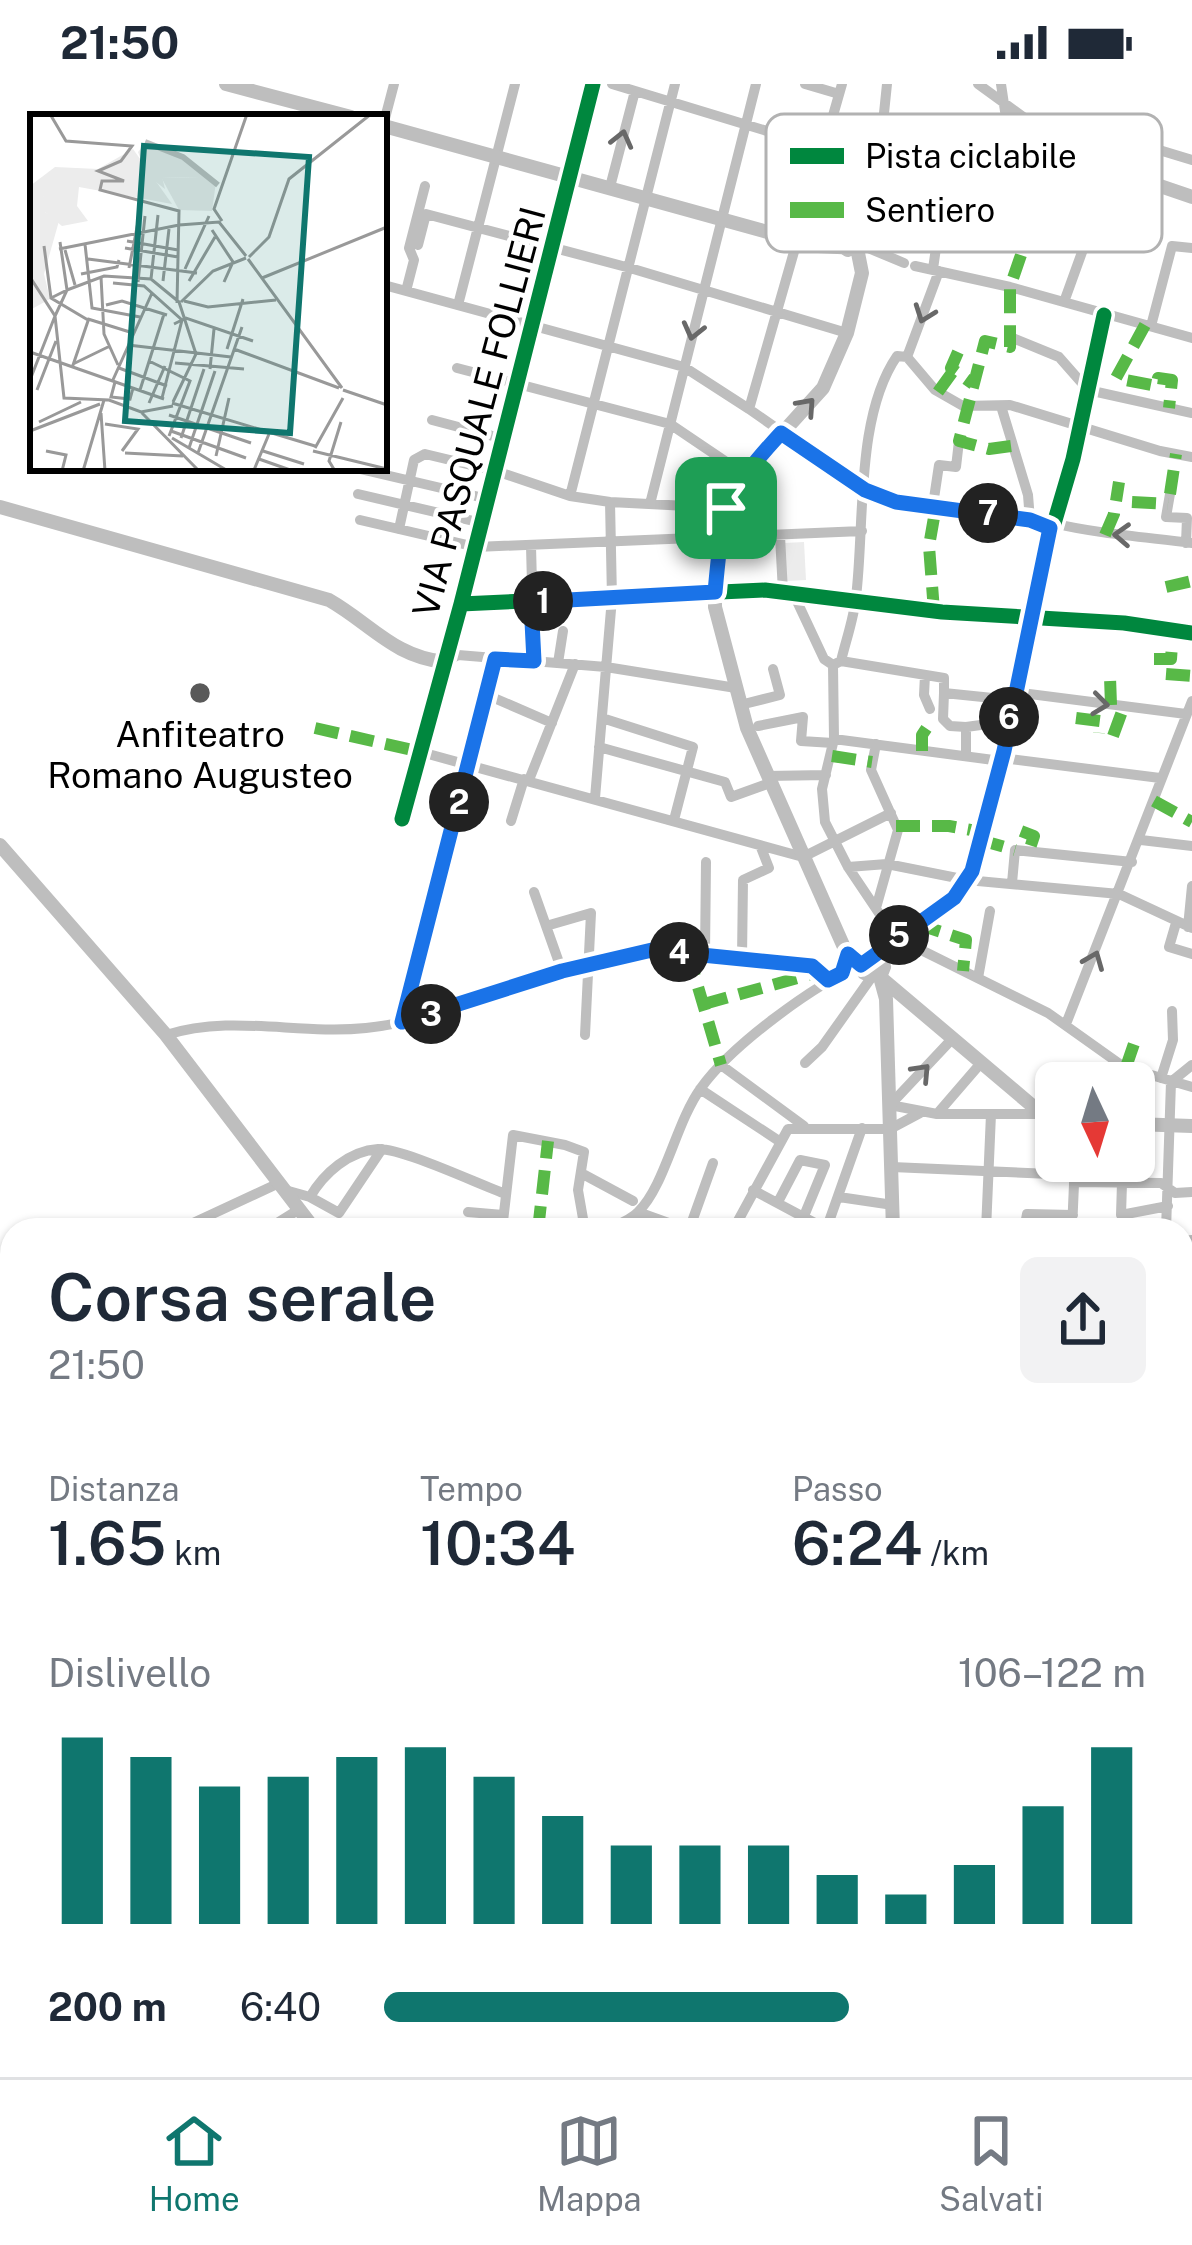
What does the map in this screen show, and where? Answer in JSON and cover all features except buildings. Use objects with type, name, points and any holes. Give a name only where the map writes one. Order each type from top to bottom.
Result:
[{"type":"main road","points":[[226,84],[252,87],[340,114]]},
{"type":"main road","points":[[387,125],[766,230]]},
{"type":"main road","points":[[1162,186],[1192,196]]},
{"type":"main road","points":[[858,252],[862,273],[847,333],[823,388],[744,474],[726,508],[715,592],[740,705],[768,779],[848,954],[874,966],[1035,1105]]},
{"type":"main road","points":[[0,507],[329,600],[405,654],[445,662]]},
{"type":"main road","points":[[0,845],[166,1035],[305,1218]]},
{"type":"main road","points":[[874,966],[886,999],[893,1218]]},
{"type":"main road","points":[[1155,1125],[1192,1126]]},
{"type":"street","points":[[386,114],[394,84]]},
{"type":"street","points":[[458,305],[515,84]]},
{"type":"street","name":"VIA PASQUALE FOLLIERI","points":[[402,819],[593,84]]},
{"type":"street","points":[[612,84],[766,132]]},
{"type":"street","points":[[570,496],[675,84]]},
{"type":"street","points":[[650,504],[756,84]]},
{"type":"street","points":[[805,84],[840,89]]},
{"type":"street","points":[[884,114],[887,84]]},
{"type":"street","points":[[978,84],[1020,114]]},
{"type":"street","points":[[1001,84],[1003,114]]},
{"type":"street","points":[[610,187],[634,92]]},
{"type":"street","points":[[1162,151],[1192,160]]},
{"type":"street","points":[[406,291],[414,260],[409,248],[425,185]]},
{"type":"street","points":[[418,245],[426,214],[847,333]]},
{"type":"street","points":[[1151,326],[1172,246],[1192,248]]},
{"type":"street","points":[[749,409],[792,252]]},
{"type":"street","points":[[874,252],[1192,338]]},
{"type":"street","points":[[907,357],[936,270],[937,252]]},
{"type":"street","points":[[1064,302],[1082,252]]},
{"type":"street","points":[[387,286],[683,367],[865,490],[896,502],[1108,536],[1189,543],[1190,517],[1166,517],[1170,494]]},
{"type":"street","points":[[805,1063],[822,1047],[895,937],[954,898],[967,880],[1001,760],[1051,525],[1080,428],[1104,315]]},
{"type":"street","points":[[1010,337],[1059,357],[1088,390],[1192,413]]},
{"type":"street","points":[[1192,457],[1010,405],[965,406],[935,390],[907,357],[897,356],[873,417],[856,602],[837,663],[833,746],[822,788],[833,842],[895,937],[1066,1024],[1124,1067],[1192,1087]]},
{"type":"street","points":[[457,368],[670,424],[744,474]]},
{"type":"street","points":[[1001,406],[1028,495],[1030,520]]},
{"type":"street","points":[[432,420],[504,439]]},
{"type":"street","points":[[933,506],[939,465],[956,467],[959,441]]},
{"type":"street","points":[[399,529],[414,460],[425,454],[570,496],[726,508]]},
{"type":"street","points":[[369,471],[488,499]]},
{"type":"street","points":[[358,494],[482,524]]},
{"type":"street","points":[[595,798],[612,598],[610,502]]},
{"type":"street","points":[[360,520],[476,547],[862,531]]},
{"type":"street","points":[[780,536],[788,594],[824,659],[944,679],[944,719],[950,726],[966,728],[1013,696],[1189,707],[1066,1024]]},
{"type":"street","points":[[531,546],[534,661]]},
{"type":"street","points":[[461,604],[715,592],[788,594],[1124,622],[1192,633]]},
{"type":"street","points":[[558,663],[563,631]]},
{"type":"street","points":[[445,662],[458,656],[575,664],[736,688]]},
{"type":"street","points":[[402,1022],[495,659]]},
{"type":"street","points":[[511,821],[575,664]]},
{"type":"street","points":[[740,705],[780,695],[773,669]]},
{"type":"street","points":[[925,675],[924,695],[930,709]]},
{"type":"street","points":[[944,693],[990,711]]},
{"type":"street","points":[[487,695],[552,723]]},
{"type":"street","points":[[758,726],[802,717],[801,741],[876,745],[1160,778]]},
{"type":"street","points":[[602,718],[692,747],[674,820]]},
{"type":"street","points":[[966,728],[966,756]]},
{"type":"street","points":[[1179,728],[1192,735]]},
{"type":"street","points":[[876,745],[871,770],[898,830],[876,908]]},
{"type":"street","points":[[599,747],[725,782],[731,797],[768,779],[826,775]]},
{"type":"street","points":[[421,752],[803,857],[891,813]]},
{"type":"street","points":[[1141,840],[1192,846]]},
{"type":"street","points":[[742,958],[743,880],[769,868],[760,845]]},
{"type":"street","points":[[1012,884],[1015,850],[1132,862]]},
{"type":"street","points":[[705,954],[706,862]]},
{"type":"street","points":[[846,865],[887,864],[967,880],[1119,894],[1185,926]]},
{"type":"street","points":[[1192,886],[1185,926],[1169,947],[1192,954]]},
{"type":"street","points":[[534,892],[562,971]]},
{"type":"street","points":[[978,978],[989,911]]},
{"type":"street","points":[[546,926],[591,913],[585,1035]]},
{"type":"street","points":[[166,1035],[226,1023],[304,1029],[402,1022],[562,971],[652,950],[812,966],[828,980]]},
{"type":"street","points":[[842,973],[848,954]]},
{"type":"street","points":[[621,1218],[636,1206],[700,1089],[721,1065],[828,980],[874,966]]},
{"type":"street","points":[[1167,1218],[1170,1125],[1166,1080],[1172,1011]]},
{"type":"street","points":[[953,1038],[890,1106],[920,1113],[1035,1116]]},
{"type":"street","points":[[938,1114],[981,1063]]},
{"type":"street","points":[[721,1065],[803,1126]]},
{"type":"street","points":[[1166,1080],[1192,1065]]},
{"type":"street","points":[[700,1089],[779,1141]]},
{"type":"street","points":[[739,1218],[788,1129],[890,1130],[920,1113]]},
{"type":"street","points":[[986,1218],[991,1114]]},
{"type":"street","points":[[830,1218],[862,1128]]},
{"type":"street","points":[[503,1218],[513,1136],[584,1153],[578,1190],[583,1218]]},
{"type":"street","points":[[310,1198],[336,1166],[353,1154],[382,1148],[506,1194]]},
{"type":"street","points":[[206,1218],[280,1187],[340,1213],[382,1148]]},
{"type":"street","points":[[778,1202],[800,1160],[825,1165],[806,1218]]},
{"type":"street","points":[[692,1218],[713,1163]]},
{"type":"street","points":[[892,1167],[1035,1172]]},
{"type":"street","points":[[581,1172],[652,1218]]},
{"type":"street","points":[[1026,1218],[1027,1214],[1072,1215],[1074,1182]]},
{"type":"street","points":[[1118,1182],[1161,1184],[1169,1190],[1192,1192]]},
{"type":"street","points":[[1122,1183],[1121,1215],[1168,1206]]},
{"type":"street","points":[[753,1190],[800,1218]]},
{"type":"street","points":[[839,1197],[892,1205]]},
{"type":"street","points":[[285,1218],[298,1210]]},
{"type":"street","points":[[468,1212],[503,1215]]},
{"type":"green space","points":[[804,542],[806,580],[786,581],[784,543]]},
{"type":"marked path","points":[[1011,446],[989,449],[959,441],[985,341],[1010,347],[1010,287],[1022,252]]},
{"type":"marked path","points":[[1145,325],[1116,378],[1156,386],[1158,378],[1172,380],[1169,408]]},
{"type":"marked path","points":[[958,352],[951,368],[973,384]]},
{"type":"marked path","points":[[938,392],[954,370]]},
{"type":"marked path","points":[[1170,494],[1176,454]]},
{"type":"marked path","points":[[1105,535],[1119,482]]},
{"type":"marked path","points":[[1132,502],[1168,504]]},
{"type":"marked path","points":[[934,611],[929,546],[936,506]]},
{"type":"marked path","points":[[1166,587],[1192,581]]},
{"type":"marked path","points":[[1154,659],[1171,659],[1173,631]]},
{"type":"marked path","points":[[1166,674],[1192,676]]},
{"type":"marked path","points":[[1111,705],[1110,677],[1114,676]]},
{"type":"marked path","points":[[1113,736],[1124,706]]},
{"type":"marked path","points":[[1076,718],[1100,721],[1099,733]]},
{"type":"marked path","points":[[922,751],[922,735],[932,720]]},
{"type":"marked path","points":[[315,728],[421,752]]},
{"type":"marked path","points":[[832,756],[872,762]]},
{"type":"marked path","points":[[1154,801],[1192,822]]},
{"type":"marked path","points":[[896,826],[949,826],[982,832]]},
{"type":"marked path","points":[[1021,831],[1034,836],[1028,854]]},
{"type":"marked path","points":[[980,840],[1015,850]]},
{"type":"marked path","points":[[917,924],[966,940],[963,971]]},
{"type":"marked path","points":[[688,953],[721,1065]]},
{"type":"marked path","points":[[704,1004],[819,972]]},
{"type":"marked path","points":[[1128,1062],[1136,1038]]},
{"type":"marked path","points":[[539,1218],[548,1141]]},
{"type":"cycle path","points":[[402,819],[593,84]]},
{"type":"cycle path","points":[[872,957],[954,898],[972,871],[1004,751],[1033,595],[1073,459],[1104,315]]},
{"type":"cycle path","points":[[461,604],[765,590],[942,612],[1124,623],[1192,633]]},
{"type":"place","name":"Anfiteatro Romano Augusteo","points":[[200,693]]},
{"type":"route","points":[[781,433],[865,490],[896,502],[1030,520],[1050,528],[1002,758],[967,880],[954,898],[861,965],[848,954],[842,973],[828,980],[812,966],[652,950],[562,971],[402,1022],[495,659],[534,661],[531,602],[715,592],[726,508],[738,482],[781,433]]}]
